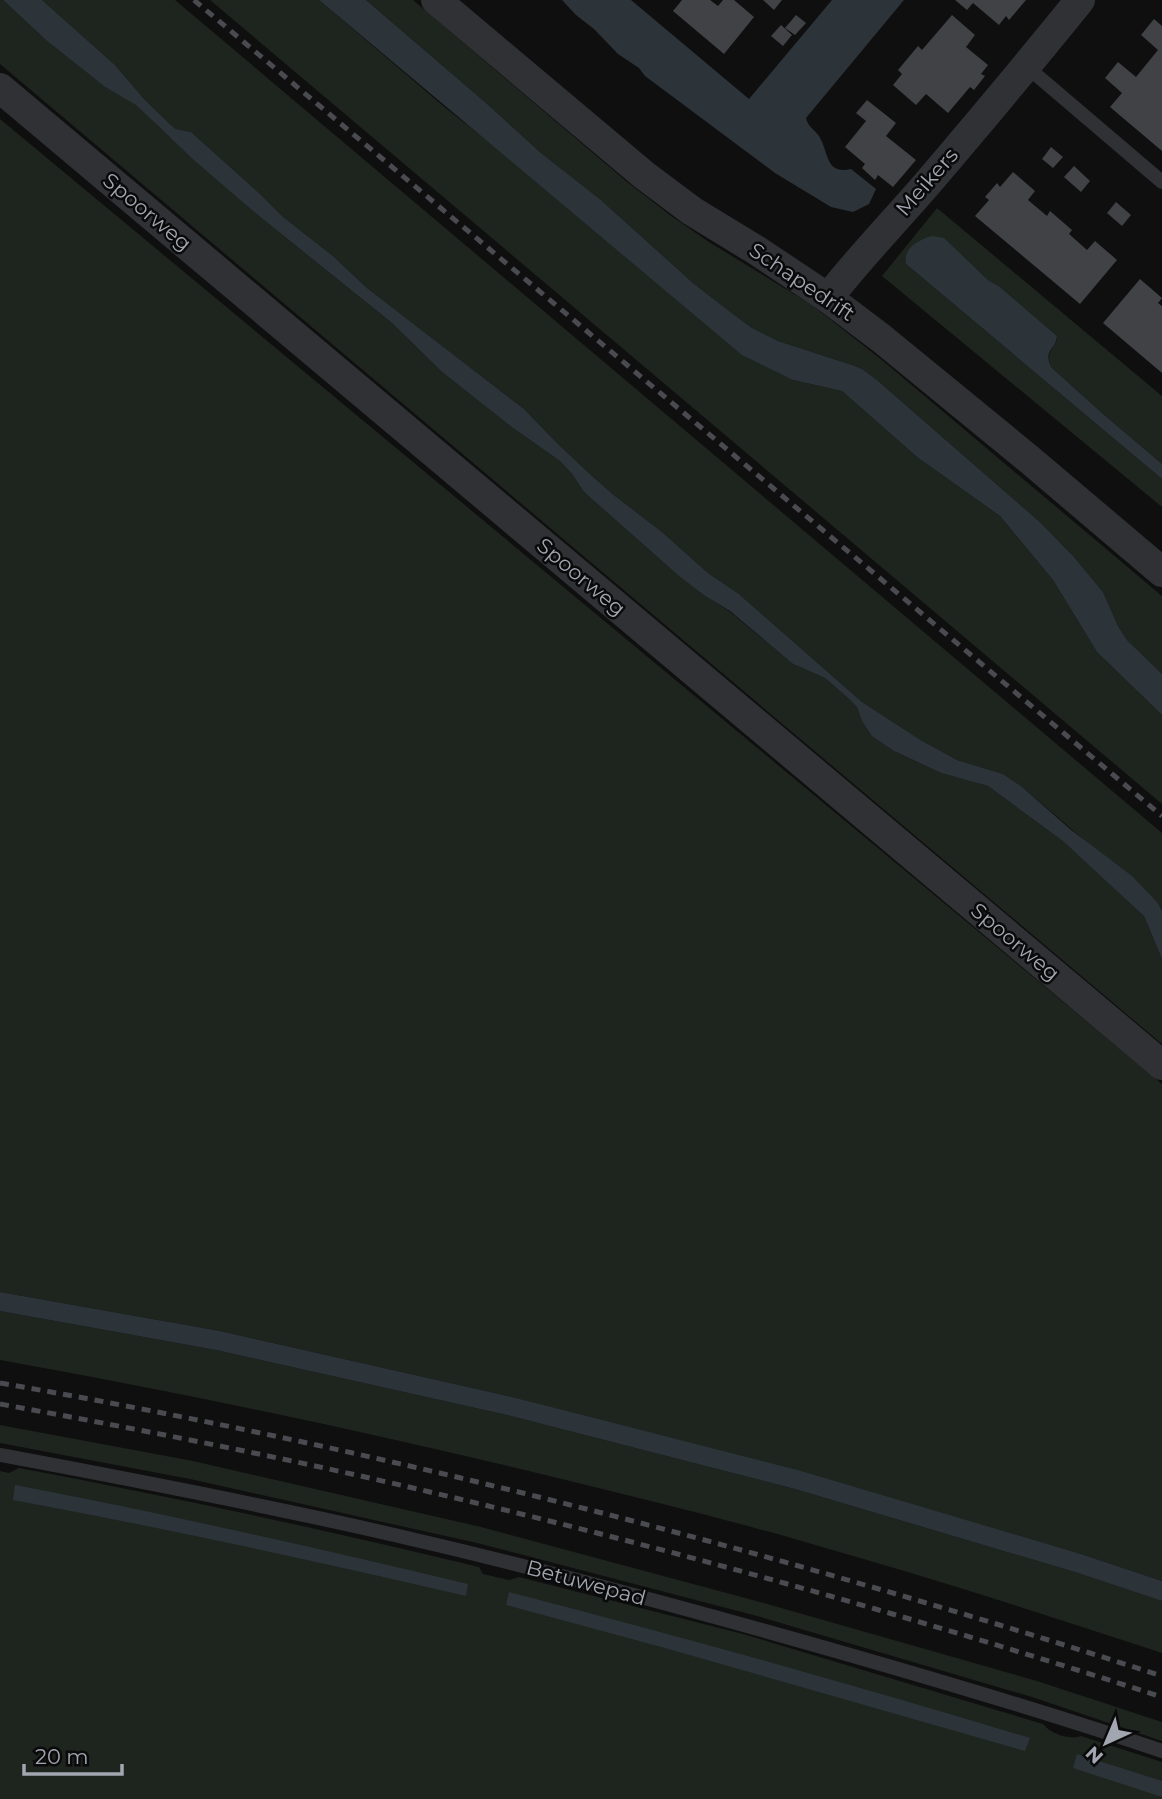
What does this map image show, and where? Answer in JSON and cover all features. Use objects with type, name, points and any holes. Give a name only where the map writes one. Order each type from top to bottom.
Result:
[{"type":"street","name":"Schapedrift","points":[[436,0],[644,175],[692,211],[757,250],[828,298],[881,338],[1162,572]]},
{"type":"street","name":"Meikers","points":[[828,298],[854,264],[924,187],[1080,0]]},
{"type":"street","name":"Spoorweg","points":[[0,88],[1162,1065]]},
{"type":"lane","points":[[1026,66],[1162,181]]},
{"type":"lane","name":"Betuwepad","points":[[0,1455],[145,1482],[419,1541],[583,1581],[876,1662],[1067,1719],[1162,1751]]},
{"type":"shaded area","points":[[0,0],[105,87],[136,104],[259,216],[392,323],[442,372],[560,461],[584,492],[680,577],[729,611],[793,664],[825,678],[857,707],[862,721],[894,751],[941,773],[988,786],[1064,842],[1119,891],[1144,916],[1162,959],[1162,1044],[0,64]]},
{"type":"shaded area","points":[[3,0],[42,0],[115,65],[172,126],[191,132],[282,216],[333,256],[367,288],[524,409],[615,496],[662,532],[708,573],[739,594],[862,702],[957,760],[1003,774],[1132,876],[1158,903],[1162,911],[1162,959],[1144,916],[1064,842],[988,786],[941,773],[894,751],[872,736],[857,707],[825,678],[793,664],[730,611],[680,577],[584,492],[560,461],[442,372],[392,323],[259,216],[136,105],[105,87],[47,41]]},
{"type":"shaded area","points":[[42,0],[175,0],[1162,833],[1162,911],[1158,903],[1021,786],[1003,774],[957,760],[862,702],[739,594],[708,573],[662,532],[615,496],[524,409],[367,288],[333,256],[282,216],[191,132],[172,126],[115,65]]},
{"type":"shaded area","points":[[210,0],[319,0],[448,110],[793,380],[842,391],[917,457],[1000,516],[1053,580],[1097,652],[1162,715],[1162,804]]},
{"type":"shaded area","points":[[319,0],[366,0],[541,153],[601,200],[693,283],[752,328],[778,341],[862,369],[877,380],[1041,523],[1074,557],[1103,592],[1127,640],[1162,674],[1162,715],[1097,652],[1053,580],[1000,516],[917,457],[842,391],[793,380],[742,355]]},
{"type":"shaded area","points":[[366,0],[413,0],[626,181],[670,215],[812,305],[882,360],[1162,596],[1162,674],[1127,640],[1103,592],[1074,557],[1041,523],[877,380],[852,365],[778,341],[752,328],[729,311],[693,283],[601,200],[541,153]]},
{"type":"shaded area","points":[[562,0],[631,0],[749,99],[832,0],[904,0],[806,118],[819,136],[832,165],[836,169],[851,169],[876,189],[869,204],[853,212],[831,207],[775,173],[645,76]]},
{"type":"shaded area","points":[[0,119],[1162,1084],[1162,1581],[1084,1555],[512,1397],[220,1331],[0,1292]]},
{"type":"shaded area","points":[[937,208],[1162,396],[1162,464],[1051,367],[1049,356],[1057,336],[1000,287],[988,280],[944,239],[906,264],[1162,479],[1162,507],[882,276]]},
{"type":"shaded area","points":[[932,236],[944,238],[988,280],[1000,287],[1057,336],[1048,356],[1051,367],[1162,464],[1162,479],[906,264],[909,249],[917,242]]},
{"type":"shaded area","points":[[0,1292],[220,1331],[512,1397],[801,1471],[1084,1555],[1162,1581],[1162,1601],[1078,1573],[795,1489],[507,1415],[216,1350],[0,1311]]},
{"type":"shaded area","points":[[0,1311],[216,1350],[507,1415],[795,1489],[1078,1573],[1162,1601],[1162,1653],[895,1568],[686,1510],[354,1431],[0,1360]]},
{"type":"shaded area","points":[[0,1425],[193,1461],[481,1527],[760,1602],[1037,1681],[1162,1722],[1162,1741],[1032,1697],[757,1616],[477,1543],[190,1479],[0,1443]]},
{"type":"shaded area","points":[[19,1468],[365,1540],[479,1567],[483,1574],[509,1580],[519,1577],[743,1634],[1043,1724],[1060,1735],[1081,1736],[1162,1762],[1162,1799],[0,1799],[0,1471],[9,1473]]},
{"type":"shaded area","points":[[15,1485],[242,1532],[468,1584],[466,1596],[240,1545],[13,1500]]},
{"type":"shaded area","points":[[509,1592],[770,1662],[1030,1738],[1025,1751],[506,1605]]},
{"type":"shaded area","points":[[1077,1754],[1162,1781],[1162,1797],[1073,1768]]},
{"type":"building","points":[[682,0],[710,0],[718,6],[723,0],[734,0],[754,17],[724,54],[673,11]]},
{"type":"building","points":[[763,0],[782,0],[774,10]]},
{"type":"building","points":[[955,0],[1026,0],[1009,20],[1006,16],[999,25],[973,3],[967,10]]},
{"type":"building","points":[[796,15],[806,23],[795,35],[785,28]]},
{"type":"building","points":[[952,15],[975,35],[966,47],[988,65],[981,74],[985,76],[974,90],[970,87],[948,113],[926,94],[916,105],[893,85],[902,74],[898,70],[918,46],[922,50]]},
{"type":"building","points":[[1154,19],[1162,26],[1162,151],[1110,107],[1122,93],[1105,78],[1118,62],[1136,77],[1158,50],[1141,35]]},
{"type":"building","points":[[781,25],[792,35],[783,46],[771,36]]},
{"type":"building","points":[[867,100],[896,123],[886,136],[916,160],[893,187],[878,175],[875,180],[862,168],[865,164],[845,147],[866,121],[856,113]]},
{"type":"building","points":[[1051,147],[1063,157],[1053,168],[1042,159]]},
{"type":"building","points":[[1074,166],[1090,181],[1081,192],[1064,177]]},
{"type":"building","points":[[1013,172],[1035,191],[1028,200],[1047,216],[1050,211],[1072,230],[1069,234],[1087,250],[1095,241],[1117,260],[1080,304],[975,216],[989,200],[985,197],[997,183],[1000,187]]},
{"type":"building","points":[[1116,202],[1131,215],[1122,226],[1107,213]]},
{"type":"building","points":[[1140,279],[1162,298],[1158,303],[1162,306],[1162,373],[1103,323]]},
{"type":"railway","points":[[194,0],[1162,816]]},
{"type":"railway","points":[[0,1383],[294,1440],[586,1509],[875,1588],[1162,1676]]},
{"type":"railway","points":[[0,1404],[310,1465],[602,1534],[883,1611],[1162,1697]]}]
